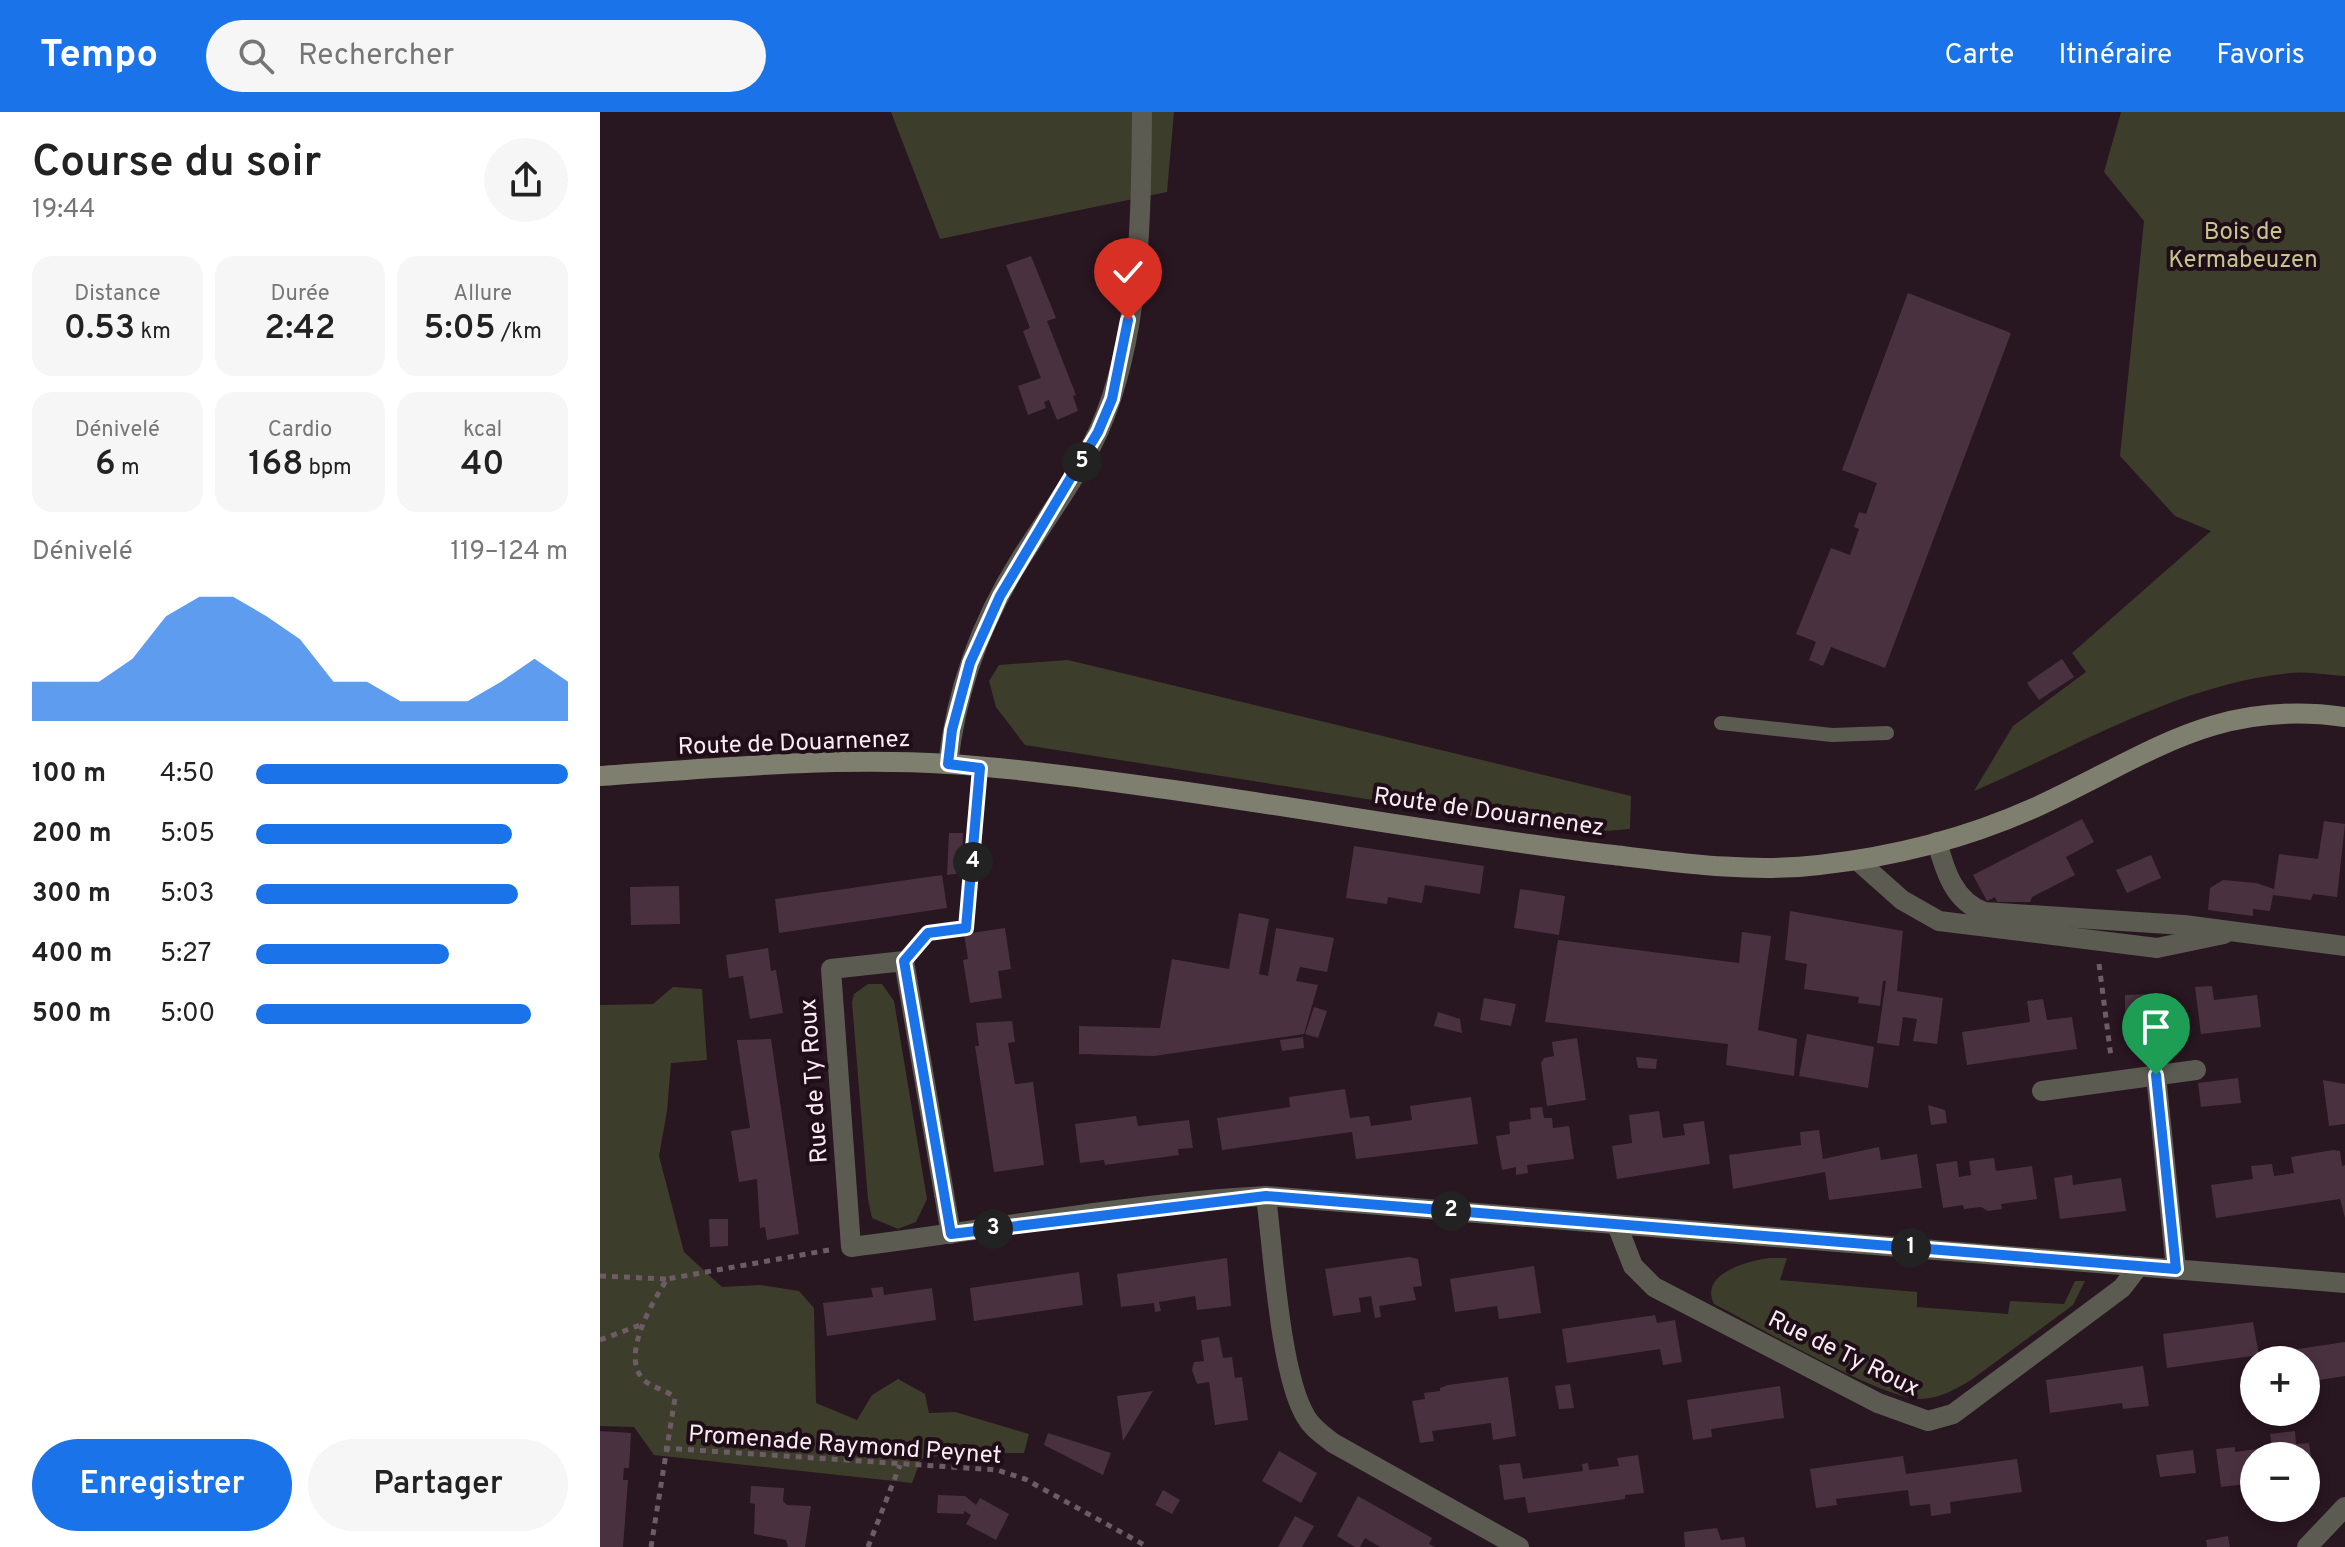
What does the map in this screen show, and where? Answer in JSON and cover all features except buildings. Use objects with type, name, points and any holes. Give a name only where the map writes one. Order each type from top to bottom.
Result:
[{"type":"main road","name":"Route de Douarnenez","points":[[600,776],[762,764],[948,764],[1146,786],[1554,848],[1780,869],[1857,860],[1971,833],[2032,808],[2136,756],[2231,719],[2280,711],[2345,717]]},
{"type":"street","points":[[948,764],[961,695],[990,618],[1019,561],[1087,454],[1112,399],[1121,365],[1137,252],[1142,112]]},
{"type":"street","points":[[1937,842],[1959,897],[1970,907],[1984,912],[2237,931],[2345,946]]},
{"type":"street","points":[[1857,860],[1920,912],[1939,921],[2157,948],[2237,931]]},
{"type":"street","points":[[904,961],[951,1234]]},
{"type":"street","name":"Rue de Ty Roux","points":[[851,1247],[831,969],[904,961]]},
{"type":"street","points":[[2042,1091],[2196,1070]]},
{"type":"street","points":[[2156,1075],[2176,1269]]},
{"type":"street","points":[[1266,1196],[1285,1340],[1293,1382],[1307,1420],[1333,1443],[1519,1547]]},
{"type":"street","points":[[851,1247],[1266,1196],[2345,1283]]},
{"type":"street","name":"Rue de Ty Roux","points":[[1617,1225],[1633,1266],[1654,1287],[1878,1403],[1906,1416],[1928,1421],[1953,1414],[1982,1393],[2122,1288],[2139,1266]]},
{"type":"street","points":[[2307,1547],[2345,1507]]},
{"type":"lane","points":[[1721,723],[1819,734],[1887,733]]},
{"type":"path","points":[[904,961],[928,933],[966,928],[980,768]]},
{"type":"path","points":[[2098,973],[2111,1056]]},
{"type":"path","points":[[600,1276],[667,1279],[779,1256],[851,1247]]},
{"type":"path","points":[[651,1547],[664,1448],[675,1398],[645,1382],[638,1373],[640,1325],[667,1279]]},
{"type":"path","points":[[600,1340],[640,1325]]},
{"type":"path","name":"Promenade Raymond Peynet","points":[[664,1448],[900,1465],[958,1466],[1011,1474],[1148,1547]]},
{"type":"path","points":[[868,1547],[900,1465]]},
{"type":"green space","points":[[891,112],[1174,112],[1167,192],[940,239]]},
{"type":"green space","name":"Bois de Kermabeuzen","points":[[2121,112],[2345,112],[2345,676],[2290,673],[2248,679],[2208,690],[2128,720],[1974,791],[2013,726],[2086,672],[2072,653],[2211,531],[2175,516],[2120,456],[2144,221],[2104,172]]},
{"type":"green space","points":[[1068,660],[1631,796],[1630,829],[1581,833],[1025,745],[996,707],[989,681],[999,665]]},
{"type":"green space","points":[[868,984],[882,984],[894,1001],[927,1199],[916,1222],[898,1229],[872,1218],[868,1199],[852,1002],[854,994]]},
{"type":"green space","points":[[673,987],[702,989],[707,1060],[671,1063],[659,1156],[684,1252],[722,1287],[760,1285],[799,1291],[814,1308],[816,1403],[857,1420],[872,1395],[898,1379],[925,1394],[929,1413],[955,1412],[1029,1434],[1024,1453],[954,1453],[921,1459],[912,1483],[654,1455],[634,1427],[600,1426],[600,1005],[653,1004]]},
{"type":"green space","points":[[1769,1258],[1787,1258],[1780,1280],[1917,1292],[1917,1307],[2008,1314],[2010,1301],[2064,1304],[2075,1281],[2085,1281],[2073,1305],[1971,1380],[1941,1395],[1920,1399],[1876,1387],[1714,1304],[1711,1294],[1719,1277],[1738,1266]]},
{"type":"route","points":[[1128,320],[1112,399],[1098,432],[1000,596],[970,663],[961,695],[948,764],[980,768],[966,928],[928,933],[904,961],[951,1234],[1266,1196],[2176,1269],[2156,1075]]}]
